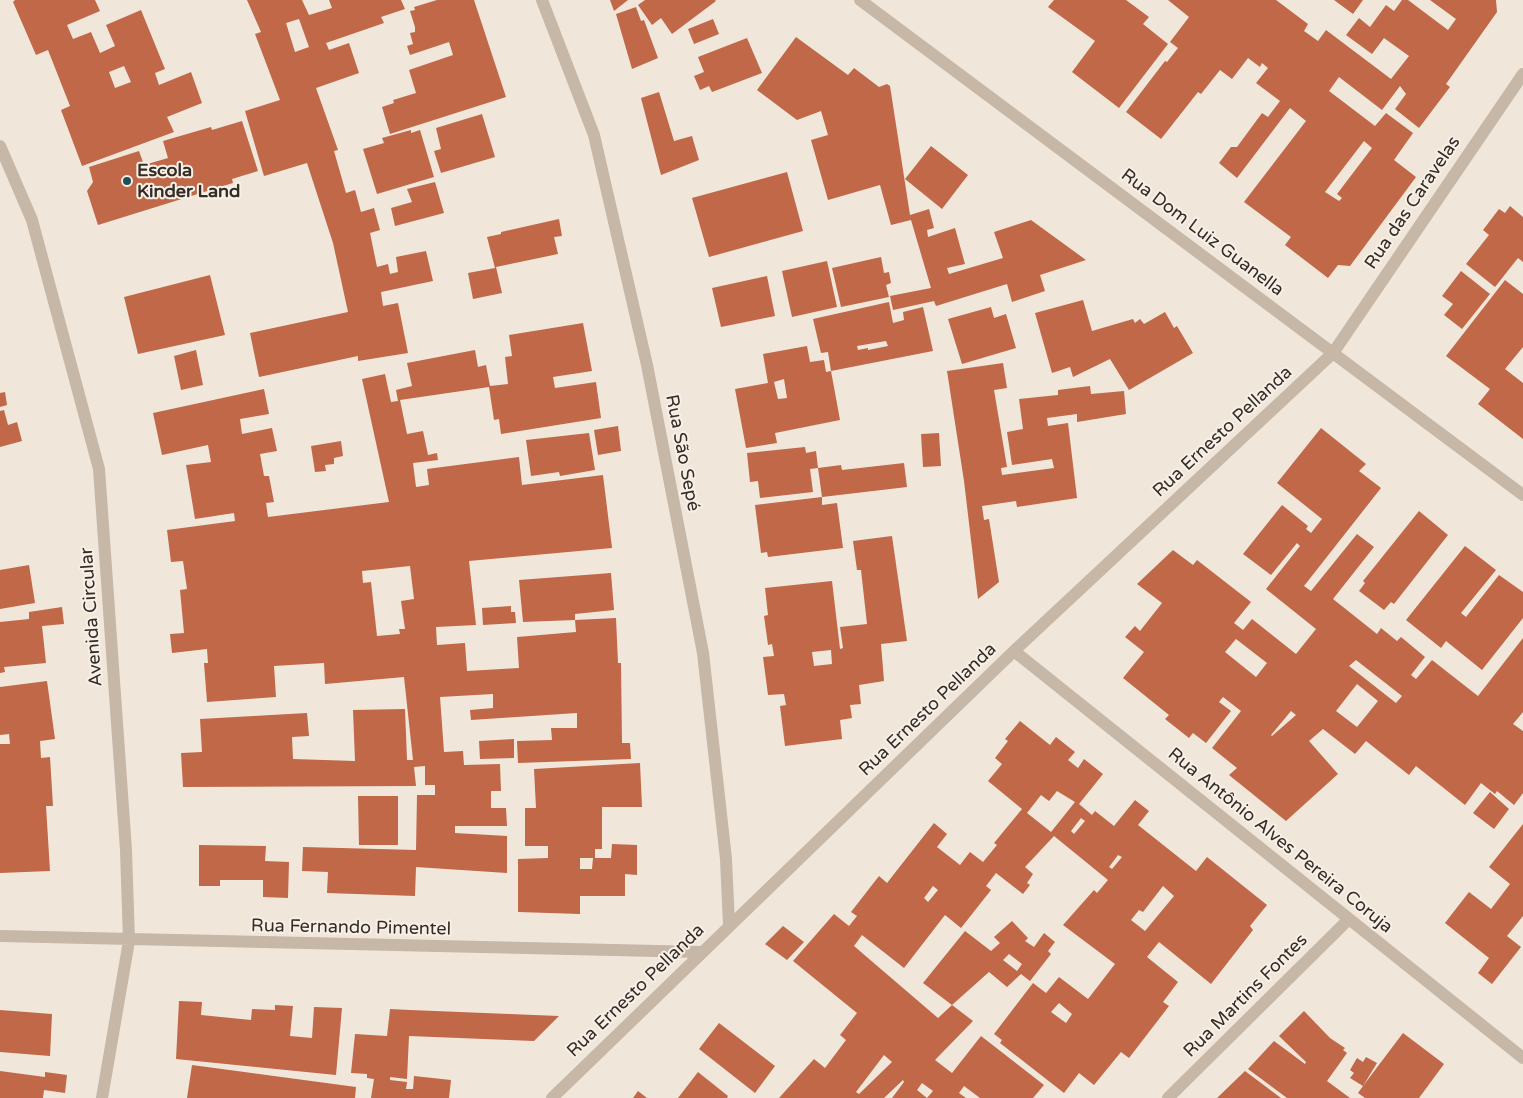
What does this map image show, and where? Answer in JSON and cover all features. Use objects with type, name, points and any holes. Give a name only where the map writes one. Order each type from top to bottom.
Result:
[{"type":"street","name":"Rua São Sepé","points":[[542,0],[594,135],[647,365],[703,653],[726,860],[729,925]]},
{"type":"street","name":"Rua Dom Luiz Guanella","points":[[860,0],[1523,495]]},
{"type":"street","name":"Rua das Caravelas","points":[[1333,352],[1523,74]]},
{"type":"street","name":"Avenida Circular","points":[[0,146],[32,220],[100,468],[126,850],[129,941],[102,1098]]},
{"type":"street","name":"Rua Ernesto Pellanda","points":[[552,1098],[1014,650],[1333,352]]},
{"type":"street","name":"Rua Antônio Alves Pereira Coruja","points":[[1014,650],[1523,1058]]},
{"type":"street","name":"Rua Martins Fontes","points":[[1168,1098],[1349,919]]},
{"type":"street","name":"Rua Fernando Pimentel","points":[[0,936],[129,941],[701,952]]},
{"type":"building","points":[[15,0],[95,0],[100,11],[67,25],[73,39],[91,32],[100,53],[115,46],[106,25],[141,10],[165,69],[155,73],[159,85],[191,72],[202,103],[167,117],[174,132],[82,166],[61,110],[70,106],[48,50],[36,55],[13,2]],"holes":[[[124,66],[131,82],[115,88],[109,72]]]},
{"type":"building","points":[[247,0],[302,0],[309,15],[332,8],[329,0],[401,0],[405,9],[381,17],[384,23],[326,43],[329,50],[349,43],[359,73],[316,88],[338,150],[334,151],[346,193],[355,190],[361,212],[374,208],[380,230],[370,233],[377,267],[388,264],[390,274],[398,272],[396,257],[426,251],[433,281],[381,292],[383,306],[398,303],[408,353],[358,361],[358,356],[259,377],[250,333],[348,312],[333,243],[307,163],[264,176],[245,111],[280,100],[255,34],[261,32]],"holes":[[[299,19],[309,47],[295,52],[286,23]]]},
{"type":"building","points":[[437,0],[474,0],[506,97],[390,134],[382,107],[394,103],[393,100],[416,93],[409,70],[453,55],[449,42],[410,55],[407,46],[413,44],[410,33],[415,32],[410,11],[415,10],[414,7]]},
{"type":"building","points":[[610,0],[628,0],[614,11]]},
{"type":"building","points":[[645,0],[716,1],[672,34],[661,18],[652,25],[638,5]]},
{"type":"building","points":[[1054,0],[1126,0],[1149,17],[1143,24],[1168,44],[1119,108],[1072,72],[1095,41],[1048,7]]},
{"type":"building","points":[[1168,0],[1276,0],[1308,24],[1304,31],[1318,41],[1326,30],[1391,79],[1409,56],[1384,38],[1372,54],[1346,35],[1359,18],[1370,27],[1386,5],[1394,11],[1402,0],[1408,0],[1448,30],[1456,19],[1430,0],[1496,0],[1497,12],[1446,84],[1450,87],[1419,128],[1395,109],[1406,94],[1400,86],[1382,110],[1339,77],[1329,91],[1375,126],[1386,113],[1413,133],[1394,160],[1416,177],[1350,266],[1338,265],[1328,278],[1285,245],[1291,237],[1244,202],[1306,121],[1290,108],[1237,178],[1219,163],[1231,147],[1237,147],[1262,113],[1268,117],[1280,101],[1256,83],[1268,68],[1262,63],[1260,67],[1248,58],[1232,79],[1220,70],[1201,94],[1198,92],[1161,139],[1126,112],[1165,61],[1167,62],[1178,48],[1170,42],[1189,17]],"holes":[[[1364,141],[1372,148],[1337,194],[1342,198],[1339,201],[1325,192]]]},
{"type":"building","points":[[1334,0],[1363,0],[1353,14]]},
{"type":"building","points":[[636,7],[641,21],[644,20],[658,58],[632,69],[616,14]]},
{"type":"building","points":[[713,19],[719,34],[694,44],[688,29]]},
{"type":"building","points":[[796,37],[848,75],[854,68],[879,87],[887,84],[890,86],[910,215],[929,209],[934,228],[927,230],[928,237],[955,228],[965,264],[947,268],[949,274],[1003,258],[994,232],[1031,220],[1086,260],[1040,275],[1045,291],[1012,302],[1007,284],[936,306],[934,301],[893,310],[890,296],[931,288],[911,220],[891,225],[880,185],[828,200],[811,140],[828,135],[821,111],[797,120],[757,90]]},
{"type":"building","points":[[747,38],[762,73],[712,92],[709,86],[700,90],[694,76],[704,72],[698,57]]},
{"type":"building","points":[[659,92],[674,141],[692,136],[699,160],[661,175],[641,98]]},
{"type":"building","points":[[482,114],[495,157],[441,173],[434,151],[441,149],[436,128]]},
{"type":"building","points":[[242,121],[258,171],[232,179],[233,183],[98,225],[87,191],[93,182],[89,167],[139,151],[144,165],[168,158],[163,141],[211,127],[212,130]]},
{"type":"building","points":[[411,130],[411,133],[420,130],[434,177],[377,194],[363,149],[384,143],[382,138]]},
{"type":"building","points":[[931,146],[968,175],[942,209],[905,179]]},
{"type":"building","points":[[787,172],[803,231],[709,257],[692,198]]},
{"type":"building","points":[[435,182],[444,213],[395,226],[391,208],[412,202],[407,189]]},
{"type":"building","points":[[1510,206],[1523,217],[1523,262],[1518,258],[1495,287],[1466,264],[1489,235],[1483,230],[1499,209],[1505,213]]},
{"type":"building","points":[[559,219],[562,236],[554,237],[558,254],[496,267],[502,293],[473,299],[468,273],[495,268],[487,237]]},
{"type":"building","points":[[881,257],[884,273],[889,272],[891,283],[886,285],[889,297],[841,307],[832,268]]},
{"type":"building","points":[[827,261],[837,307],[792,317],[782,271]]},
{"type":"building","points":[[1461,271],[1490,294],[1462,329],[1444,315],[1453,304],[1442,296]]},
{"type":"building","points":[[210,275],[225,335],[138,354],[124,297]]},
{"type":"building","points":[[767,276],[775,316],[721,327],[712,288]]},
{"type":"building","points":[[1505,280],[1523,294],[1523,347],[1505,369],[1523,383],[1523,439],[1478,404],[1490,389],[1446,356]]},
{"type":"building","points":[[1083,300],[1092,331],[1133,319],[1135,323],[1140,319],[1144,324],[1165,312],[1174,328],[1177,326],[1193,353],[1129,390],[1110,359],[1073,377],[1070,367],[1052,373],[1035,313]]},
{"type":"building","points":[[889,302],[893,323],[904,320],[903,312],[923,307],[933,351],[831,371],[828,352],[821,353],[813,319]],"holes":[[[886,341],[888,346],[868,350],[868,348],[858,350],[857,346]]]},
{"type":"building","points":[[991,307],[994,318],[1006,314],[1016,348],[962,364],[948,319]]},
{"type":"building","points":[[583,323],[592,371],[553,377],[555,388],[596,382],[601,418],[501,434],[499,419],[494,420],[489,387],[400,400],[407,434],[423,431],[428,455],[437,453],[438,460],[413,463],[416,487],[429,485],[427,469],[519,457],[522,485],[603,475],[612,548],[469,561],[476,625],[436,627],[437,645],[465,643],[467,671],[519,668],[517,637],[576,632],[575,620],[616,618],[618,663],[621,663],[622,743],[630,743],[631,759],[518,763],[517,741],[552,740],[551,728],[577,728],[577,713],[471,720],[470,710],[493,708],[493,694],[440,697],[444,752],[463,751],[464,765],[500,764],[501,791],[491,791],[491,808],[506,808],[507,826],[455,826],[455,833],[507,836],[507,873],[416,867],[415,896],[327,893],[328,872],[302,871],[303,847],[416,850],[417,795],[435,795],[435,785],[425,785],[425,766],[414,767],[416,786],[183,787],[181,753],[202,752],[200,719],[307,713],[309,736],[292,737],[293,759],[355,761],[353,710],[405,709],[407,760],[413,760],[404,677],[325,684],[324,663],[274,666],[276,697],[207,702],[204,663],[208,663],[207,649],[172,653],[170,634],[184,633],[180,590],[187,589],[183,561],[171,562],[167,530],[235,521],[234,513],[195,519],[186,465],[211,462],[208,445],[162,455],[153,413],[264,389],[269,414],[240,419],[242,434],[272,428],[277,451],[260,454],[264,476],[269,476],[274,502],[266,503],[268,517],[389,502],[362,379],[385,374],[391,402],[398,401],[396,390],[412,386],[407,363],[475,350],[478,367],[486,365],[490,386],[508,384],[505,357],[512,356],[509,335]],"holes":[[[410,566],[414,599],[401,601],[405,629],[399,629],[400,634],[377,636],[371,582],[363,583],[362,571]]]},
{"type":"building","points":[[807,346],[810,362],[824,360],[826,372],[831,371],[840,420],[775,433],[777,443],[746,448],[735,389],[768,383],[763,354]],"holes":[[[784,379],[787,398],[778,399],[774,382]]]},
{"type":"building","points":[[196,350],[203,385],[181,390],[174,356]]},
{"type":"building","points":[[1003,363],[1007,388],[994,390],[1007,467],[1001,468],[1002,475],[1054,468],[1052,459],[1012,465],[1007,432],[1023,429],[1019,399],[1058,395],[1058,390],[1090,386],[1091,394],[1124,391],[1126,414],[1077,422],[1077,414],[1047,418],[1048,426],[1068,423],[1077,498],[1017,507],[1016,501],[982,506],[984,520],[989,519],[999,582],[978,599],[964,481],[947,371]]},
{"type":"building","points":[[5,392],[7,405],[0,407],[0,393]]},
{"type":"building","points":[[4,410],[8,425],[17,422],[22,441],[0,447],[0,411]]},
{"type":"building","points":[[618,426],[621,451],[598,455],[594,430]]},
{"type":"building","points":[[1321,428],[1366,464],[1359,471],[1381,488],[1304,586],[1311,591],[1357,534],[1374,547],[1333,599],[1377,634],[1381,628],[1397,641],[1401,637],[1425,657],[1411,675],[1416,679],[1432,660],[1478,696],[1523,638],[1523,712],[1513,724],[1523,731],[1523,793],[1514,805],[1497,791],[1495,794],[1481,783],[1465,805],[1416,766],[1409,775],[1366,741],[1355,754],[1323,729],[1309,741],[1338,774],[1286,821],[1229,775],[1237,768],[1212,748],[1241,711],[1223,697],[1219,702],[1231,711],[1206,743],[1193,733],[1189,738],[1165,719],[1169,715],[1123,678],[1144,652],[1125,637],[1135,626],[1140,631],[1162,603],[1137,584],[1173,550],[1193,565],[1197,560],[1251,602],[1234,623],[1243,630],[1252,619],[1296,654],[1316,629],[1266,589],[1300,546],[1297,543],[1271,575],[1243,554],[1282,505],[1308,526],[1306,529],[1311,533],[1322,519],[1277,483]],"holes":[[[1236,639],[1267,663],[1256,677],[1225,652]],[[1356,660],[1402,696],[1396,703],[1349,666]],[[1357,684],[1378,701],[1357,727],[1336,711]],[[1291,711],[1296,715],[1272,736]]]},
{"type":"building","points":[[589,433],[595,470],[560,476],[559,472],[531,476],[526,440]]},
{"type":"building","points":[[939,433],[941,466],[923,467],[921,434]]},
{"type":"building","points":[[341,441],[343,456],[334,458],[334,464],[325,465],[326,471],[315,472],[311,446]]},
{"type":"building","points":[[805,447],[806,453],[816,451],[818,468],[810,469],[813,492],[760,498],[758,481],[750,482],[747,453]]},
{"type":"building","points":[[904,463],[907,487],[822,497],[818,468],[841,465],[842,470]]},
{"type":"building","points":[[822,497],[822,505],[837,503],[843,548],[768,557],[767,552],[761,553],[755,505]]},
{"type":"building","points":[[1419,511],[1448,535],[1394,604],[1391,602],[1384,610],[1359,591],[1365,583],[1363,581]]},
{"type":"building","points":[[892,536],[907,641],[881,644],[884,681],[859,685],[861,704],[850,705],[852,718],[840,720],[842,739],[785,746],[780,706],[786,705],[784,694],[768,695],[763,657],[774,656],[772,644],[768,645],[764,616],[768,615],[765,588],[832,581],[840,649],[843,648],[840,627],[867,624],[861,570],[857,570],[853,541]],"holes":[[[831,650],[832,664],[814,666],[812,652]]]},
{"type":"building","points":[[1465,546],[1496,570],[1461,613],[1466,617],[1499,575],[1523,592],[1523,618],[1482,670],[1446,641],[1441,648],[1406,620]]},
{"type":"building","points":[[29,565],[35,603],[0,609],[0,570]]},
{"type":"building","points":[[611,573],[614,610],[575,614],[575,620],[523,622],[519,580]]},
{"type":"building","points":[[511,606],[511,612],[515,612],[516,623],[483,625],[482,608]]},
{"type":"building","points":[[62,607],[64,624],[42,626],[46,663],[4,667],[5,672],[0,673],[0,622],[29,619],[29,612]]},
{"type":"building","points":[[47,681],[55,739],[40,741],[41,758],[50,757],[53,806],[46,806],[50,871],[0,873],[0,744],[10,744],[9,734],[0,735],[0,687]]},
{"type":"building","points":[[1020,721],[1050,745],[1056,737],[1075,752],[1068,760],[1078,768],[1084,759],[1103,774],[1079,804],[1092,815],[1095,811],[1114,826],[1135,800],[1149,811],[1138,825],[1196,871],[1207,857],[1267,905],[1250,926],[1253,930],[1211,984],[1159,942],[1147,957],[1178,982],[1163,1002],[1169,1006],[1129,1058],[1121,1052],[1094,1085],[1079,1073],[1064,1093],[1000,1043],[1002,1040],[994,1034],[1033,983],[1046,993],[1059,977],[1088,999],[1115,964],[1063,925],[1094,890],[1097,893],[1108,880],[1054,836],[1025,867],[1033,874],[1027,883],[1030,885],[1023,894],[996,873],[986,886],[991,890],[961,928],[945,915],[904,968],[862,935],[854,946],[938,1018],[952,1005],[973,1021],[935,1060],[952,1073],[981,1036],[1044,1085],[1033,1098],[980,1098],[964,1086],[959,1093],[966,1098],[927,1098],[892,1098],[904,1082],[903,1080],[884,1098],[779,1098],[814,1059],[825,1068],[846,1040],[840,1035],[857,1013],[793,961],[834,914],[849,926],[857,916],[851,912],[879,876],[887,883],[934,823],[947,834],[937,847],[960,865],[970,852],[983,862],[997,845],[994,843],[1022,809],[988,781],[1002,764],[995,758],[1008,741],[1005,739]],"holes":[[[1057,791],[1075,802],[1051,832],[1027,813],[1041,795],[1049,801]],[[1081,818],[1085,821],[1074,834],[1071,831]],[[1118,855],[1122,857],[1112,869],[1109,867]],[[933,886],[938,890],[928,902],[924,898]],[[1163,886],[1174,896],[1145,931],[1131,920],[1139,910],[1143,912]],[[1059,1003],[1072,1014],[1066,1023],[1051,1012]],[[884,1055],[892,1062],[859,1094],[856,1092]],[[922,1083],[933,1091],[927,1098],[917,1090]]]},
{"type":"building","points":[[514,739],[514,758],[480,759],[479,741]]},
{"type":"building","points":[[640,763],[642,807],[602,807],[602,849],[595,849],[595,858],[611,858],[612,844],[637,845],[637,875],[625,874],[625,896],[580,896],[580,914],[518,912],[518,859],[548,858],[548,846],[525,846],[525,808],[536,808],[534,769]],"holes":[[[580,858],[593,858],[592,869],[580,869]]]},
{"type":"building","points":[[1490,792],[1509,809],[1494,829],[1473,813]]},
{"type":"building","points":[[358,796],[398,796],[398,845],[359,845]]},
{"type":"building","points":[[1523,824],[1523,916],[1507,936],[1521,947],[1492,984],[1478,973],[1489,958],[1445,923],[1469,892],[1491,909],[1510,884],[1489,867]]},
{"type":"building","points":[[199,845],[266,846],[265,861],[289,862],[288,898],[263,897],[263,880],[220,880],[220,886],[199,886]]},
{"type":"building","points":[[1012,921],[1028,938],[1025,941],[1034,947],[1044,933],[1055,942],[1048,951],[1051,954],[1030,981],[1021,974],[1007,987],[989,972],[952,1005],[923,983],[965,931],[991,951],[1000,943],[994,937]],"holes":[[[1009,954],[1022,964],[1017,971],[1003,960]]]},
{"type":"building","points":[[783,926],[804,942],[787,960],[765,944]]},
{"type":"building","points":[[179,1001],[202,1002],[201,1015],[251,1020],[252,1009],[275,1010],[275,1005],[293,1006],[290,1036],[312,1038],[314,1007],[342,1008],[336,1075],[176,1059]]},
{"type":"building","points":[[390,1009],[559,1016],[534,1041],[409,1036],[407,1079],[390,1077],[390,1080],[407,1082],[406,1089],[413,1089],[414,1076],[451,1080],[449,1098],[371,1098],[374,1079],[367,1078],[367,1074],[351,1073],[355,1034],[387,1036]]},
{"type":"building","points":[[0,1010],[52,1014],[50,1056],[0,1052]]},
{"type":"building","points":[[1304,1011],[1330,1038],[1345,1048],[1343,1050],[1347,1053],[1327,1081],[1350,1098],[1287,1098],[1248,1069],[1274,1041],[1305,1064],[1306,1062],[1279,1036]]},
{"type":"building","points":[[719,1023],[775,1066],[755,1093],[699,1049]]},
{"type":"building","points":[[1403,1033],[1444,1064],[1419,1098],[1365,1098],[1358,1093]]},
{"type":"building","points":[[1366,1057],[1377,1063],[1363,1086],[1350,1078],[1354,1073],[1350,1070],[1357,1058],[1363,1062]]},
{"type":"building","points":[[192,1065],[356,1087],[355,1098],[187,1098]]},
{"type":"building","points":[[0,1071],[45,1077],[45,1072],[67,1075],[65,1093],[44,1090],[43,1098],[0,1098]]},
{"type":"building","points":[[1245,1071],[1281,1098],[1217,1098]]},
{"type":"building","points":[[698,1072],[728,1096],[727,1098],[678,1098]]},
{"type":"building","points":[[638,1091],[647,1098],[633,1098]]},
{"type":"place","name":"Escola Kinder Land","points":[[127,181]]}]
